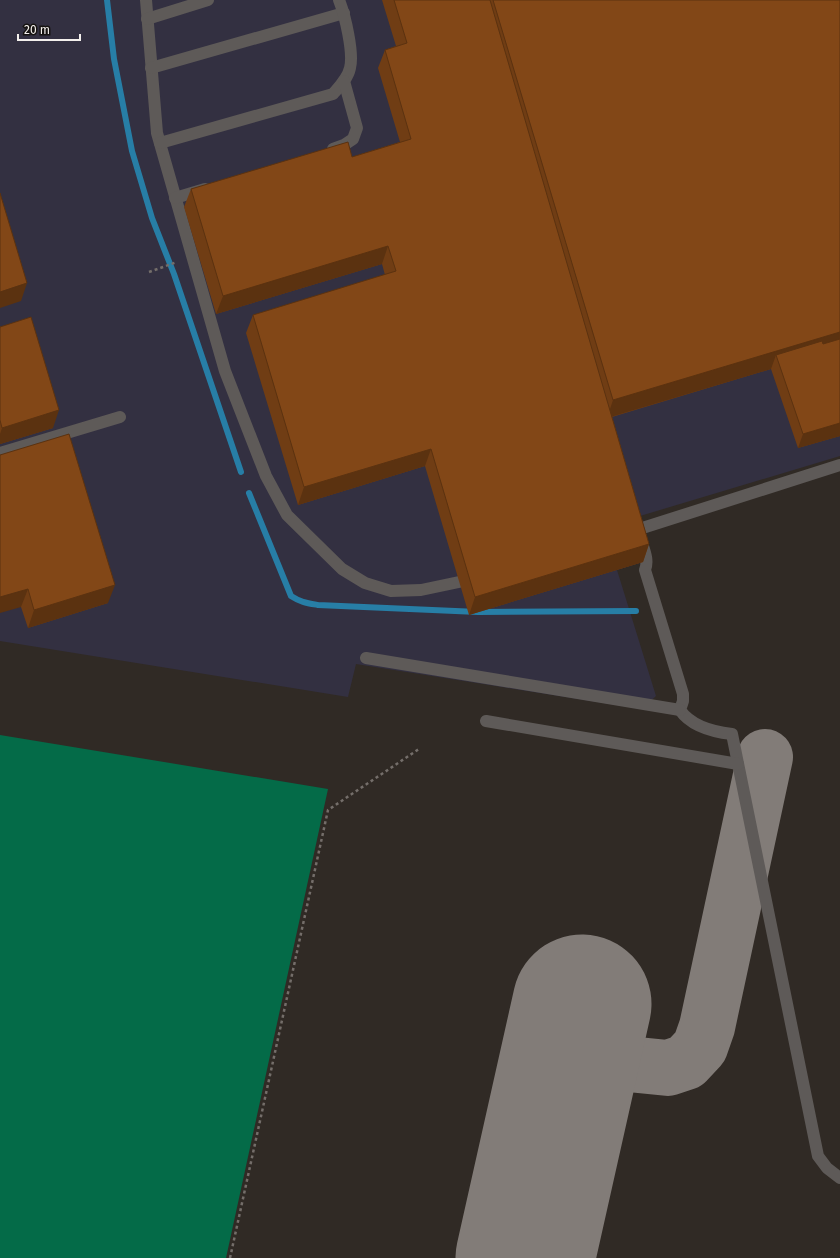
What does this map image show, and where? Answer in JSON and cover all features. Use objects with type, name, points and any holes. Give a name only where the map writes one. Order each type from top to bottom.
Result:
[{"type":"lane","points":[[146,0],[157,133],[225,371],[266,476],[287,515],[342,569],[365,583],[391,591],[421,590],[459,582]]},
{"type":"lane","points":[[147,19],[208,0]]},
{"type":"lane","points":[[160,143],[333,94],[344,81],[351,67],[350,46],[340,0]]},
{"type":"lane","points":[[151,68],[344,13]]},
{"type":"lane","points":[[322,152],[344,145],[353,139],[357,128],[344,81]]},
{"type":"lane","points":[[175,198],[219,184]]},
{"type":"lane","points":[[0,453],[120,417]]},
{"type":"lane","points":[[680,710],[683,701],[682,694],[645,570],[647,560],[636,530],[840,465]]},
{"type":"lane","points":[[366,658],[680,710],[685,717],[691,721],[720,732],[732,734],[818,1156],[827,1168],[840,1178]]},
{"type":"lane","points":[[486,721],[738,764]]},
{"type":"path","points":[[149,272],[182,260]]},
{"type":"path","points":[[230,1258],[328,810],[419,749]]},
{"type":"shaded area","points":[[0,0],[840,0],[840,456],[630,519],[643,562],[617,570],[656,696],[642,709],[356,664],[348,697],[0,641]]},
{"type":"green space","points":[[0,735],[328,789],[226,1258],[0,1258]]},
{"type":"building","points":[[394,0],[490,0],[649,544],[475,597],[431,449],[304,487],[253,315],[396,271],[388,246],[223,296],[191,189],[348,142],[352,157],[411,139],[385,50],[407,43]]},
{"type":"building","points":[[493,0],[840,0],[840,332],[613,400]]},
{"type":"building","points":[[0,193],[27,283],[0,292]]},
{"type":"building","points":[[31,317],[59,410],[2,428],[0,420],[0,327]]},
{"type":"building","points":[[840,339],[840,423],[803,434],[776,355],[822,341],[823,344]]},
{"type":"building","points":[[69,434],[115,585],[34,610],[28,589],[0,597],[0,455]]},
{"type":"waterway","points":[[107,0],[114,59],[132,151],[152,218],[174,274],[241,472]]},
{"type":"waterway","points":[[249,493],[291,596],[297,600],[318,605],[478,612],[636,611]]},
{"type":"taxiway","points":[[549,1152],[576,1079],[594,1065],[618,1063],[668,1068],[686,1062],[700,1047],[707,1027],[765,757]]},
{"type":"runway","points":[[525,1258],[582,1004]]}]
